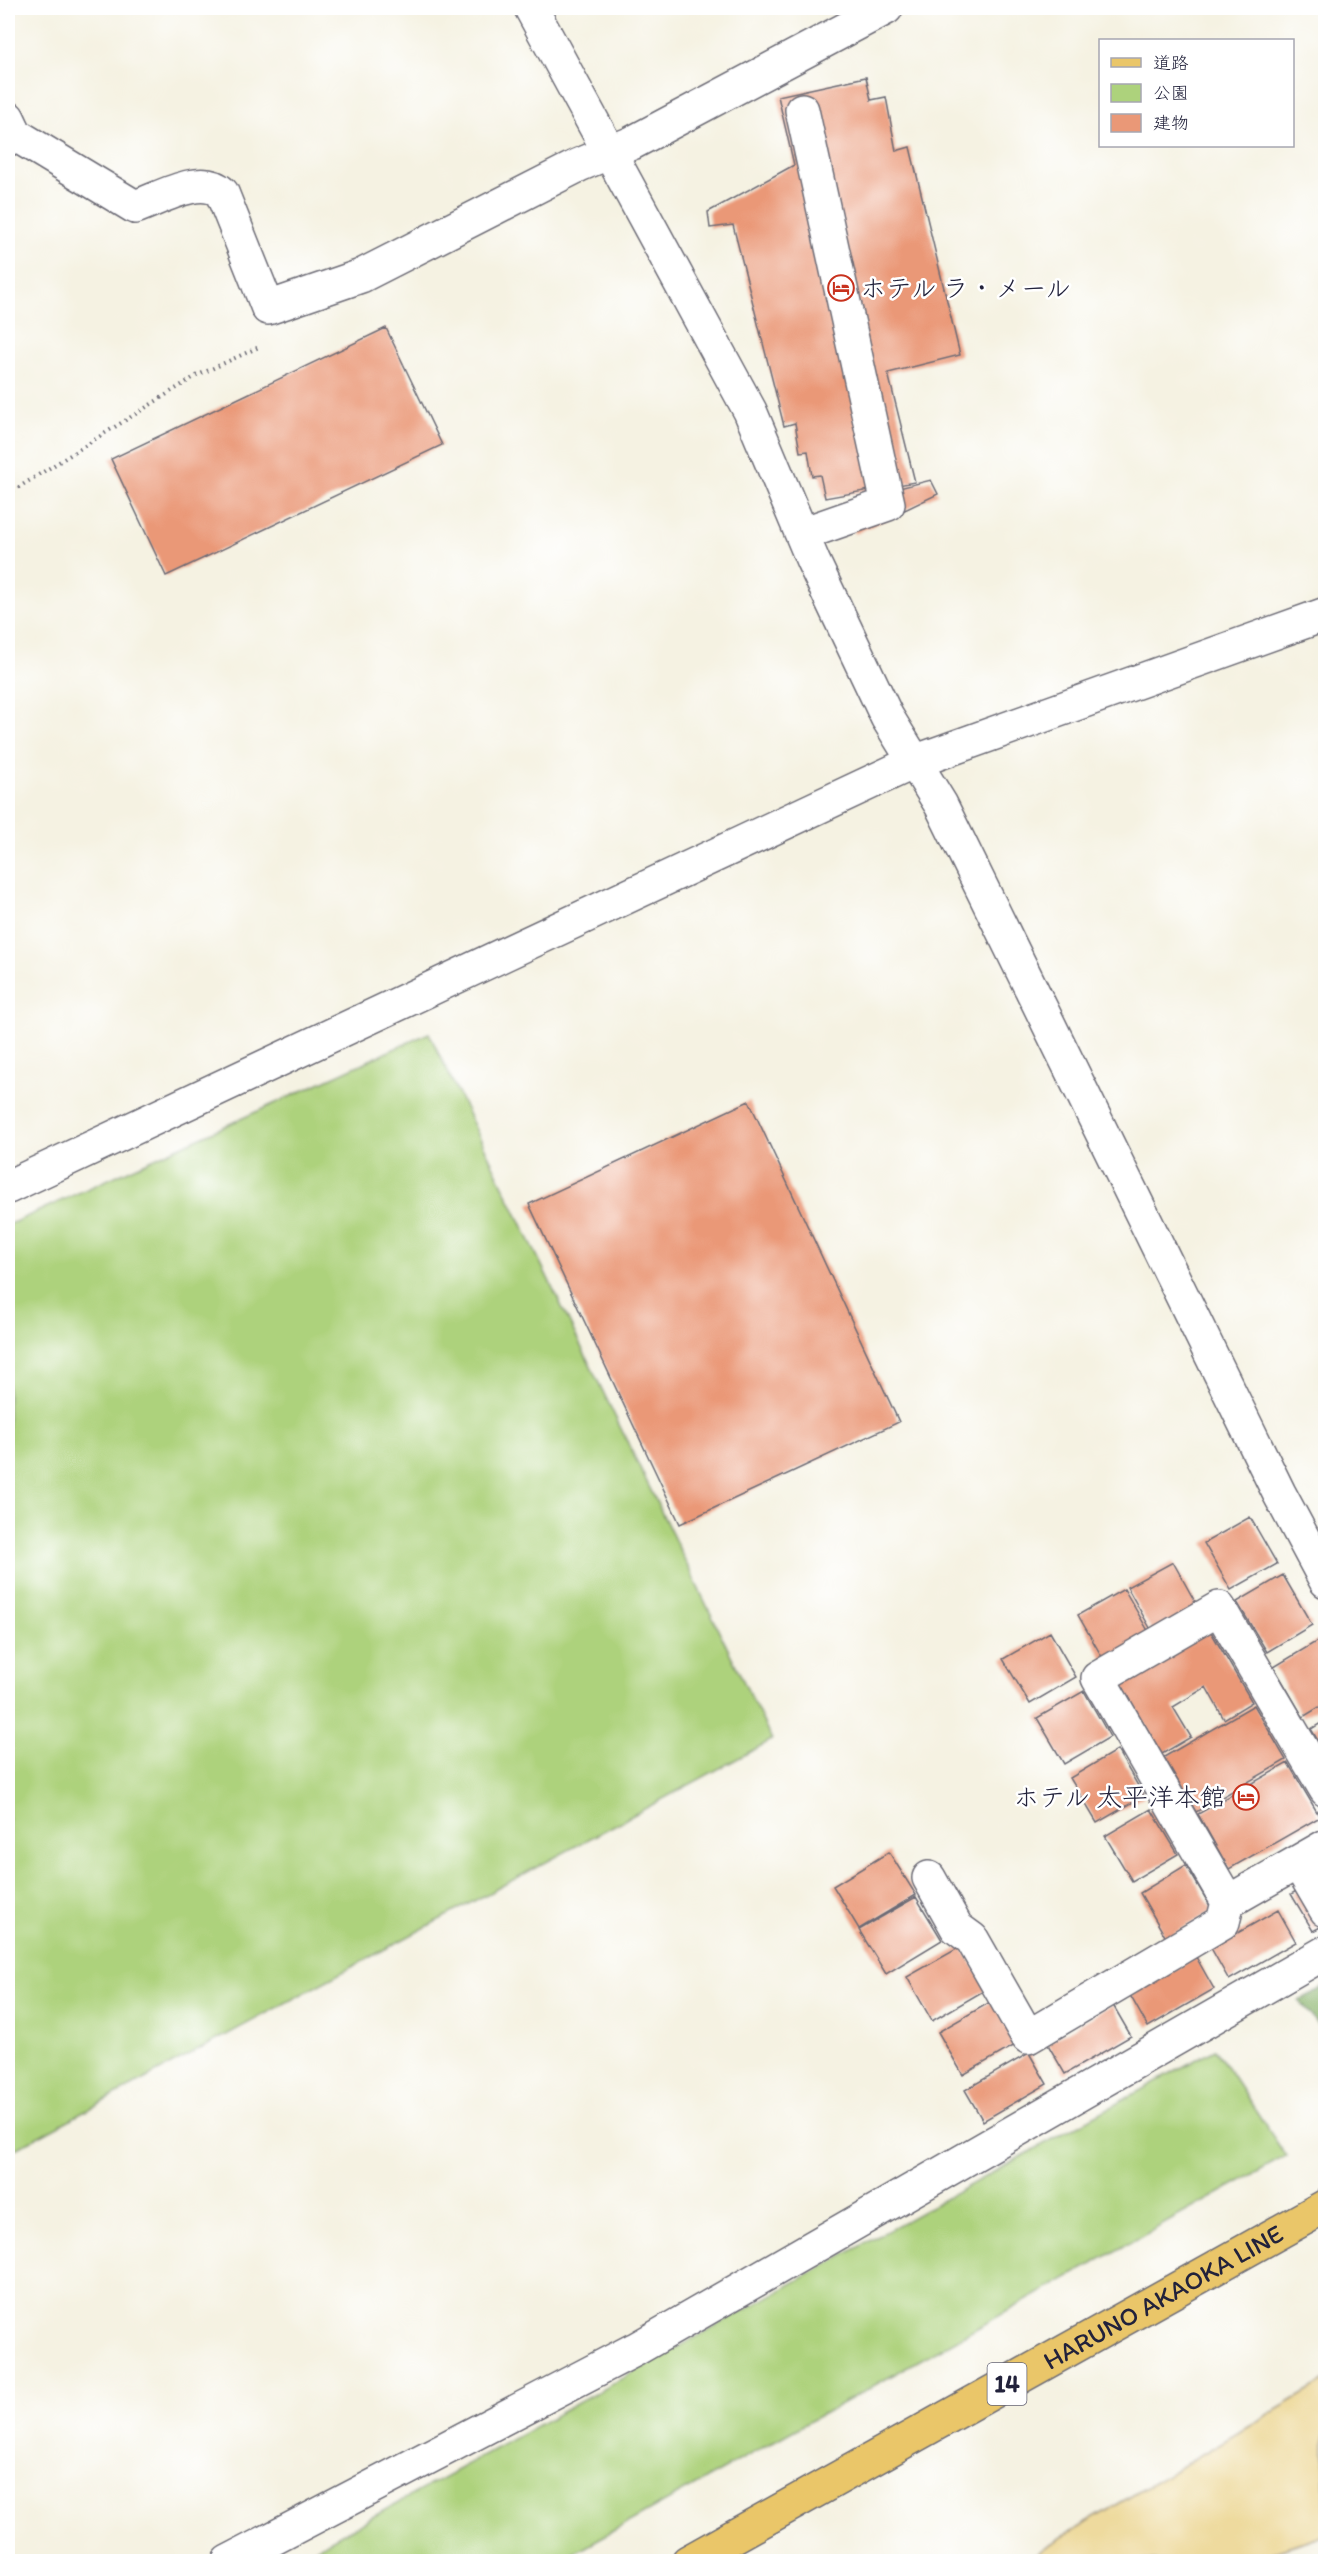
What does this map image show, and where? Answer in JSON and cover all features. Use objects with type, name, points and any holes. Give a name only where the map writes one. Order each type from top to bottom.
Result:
[{"type":"main road","name":"HARUNO AKAOKA LINE","points":[[688,2562],[1326,2206]]},
{"type":"street","points":[[531,8],[750,411],[802,534],[887,717],[941,806],[1279,1494],[1326,1581]]},
{"type":"street","points":[[8,118],[16,135],[135,207],[198,184],[214,186],[222,193],[268,308],[361,276],[610,152],[886,8]]},
{"type":"street","points":[[802,110],[888,504],[802,534]]},
{"type":"street","points":[[8,1187],[914,762],[1326,614]]},
{"type":"street","points":[[928,1878],[957,1928],[972,1939],[1028,2037],[1223,1922],[1228,1902],[1098,1678],[1219,1608],[1326,1790]]},
{"type":"street","points":[[1228,1902],[1312,1854],[1326,1910]]},
{"type":"street","points":[[228,2562],[636,2349],[1326,1952]]},
{"type":"path","points":[[8,494],[196,376],[261,346]]},
{"type":"green space","points":[[429,1033],[772,1740],[8,2153],[8,1225]]},
{"type":"green space","points":[[1325,1986],[1325,2033],[1299,2001]]},
{"type":"green space","points":[[1215,2049],[1286,2156],[559,2561],[293,2561]]},
{"type":"sand","points":[[1325,2381],[1325,2534],[1246,2561],[1027,2561],[1047,2546]]},
{"type":"building","points":[[866,77],[871,100],[886,97],[896,151],[910,147],[960,355],[888,373],[915,482],[825,498],[820,475],[812,476],[808,451],[800,452],[795,423],[784,426],[733,225],[710,228],[708,212],[794,165],[778,96]]},
{"type":"building","points":[[386,328],[442,445],[166,576],[111,459]]},
{"type":"building","points":[[931,480],[938,494],[855,534],[847,501]]},
{"type":"building","points":[[749,1101],[899,1422],[680,1524],[529,1204]]},
{"type":"building","points":[[1250,1517],[1277,1564],[1231,1590],[1204,1543]]},
{"type":"building","points":[[1173,1562],[1199,1609],[1154,1635],[1127,1587]]},
{"type":"building","points":[[1283,1575],[1312,1625],[1267,1652],[1237,1602]]},
{"type":"building","points":[[1124,1589],[1151,1636],[1105,1662],[1078,1615]]},
{"type":"building","points":[[1207,1625],[1252,1702],[1224,1719],[1206,1687],[1173,1707],[1191,1737],[1162,1754],[1117,1677]]},
{"type":"building","points":[[1050,1632],[1076,1677],[1030,1704],[1003,1659]]},
{"type":"building","points":[[1319,1640],[1326,1652],[1326,1703],[1303,1717],[1274,1667]]},
{"type":"building","points":[[1084,1691],[1110,1737],[1064,1764],[1037,1718]]},
{"type":"building","points":[[1254,1705],[1286,1760],[1196,1812],[1164,1757]]},
{"type":"building","points":[[1326,1720],[1326,1754],[1311,1729]]},
{"type":"building","points":[[1117,1750],[1144,1796],[1097,1823],[1070,1778]]},
{"type":"building","points":[[1288,1763],[1320,1817],[1229,1869],[1198,1814]]},
{"type":"building","points":[[1151,1809],[1178,1854],[1132,1881],[1105,1836]]},
{"type":"building","points":[[889,1852],[916,1895],[859,1929],[833,1886]]},
{"type":"building","points":[[1186,1865],[1213,1911],[1166,1938],[1140,1893]]},
{"type":"building","points":[[1326,1874],[1326,1924],[1313,1931],[1291,1894]]},
{"type":"building","points":[[916,1897],[942,1940],[886,1974],[859,1930]]},
{"type":"building","points":[[1278,1910],[1296,1942],[1229,1980],[1211,1948]]},
{"type":"building","points":[[962,1946],[987,1989],[932,2021],[907,1977]]},
{"type":"building","points":[[1196,1957],[1214,1989],[1148,2027],[1130,1995]]},
{"type":"building","points":[[992,2001],[1017,2044],[963,2075],[938,2032]]},
{"type":"building","points":[[1113,2005],[1131,2036],[1065,2074],[1047,2043]]},
{"type":"building","points":[[1029,2053],[1047,2084],[983,2121],[965,2090]]},
{"type":"place","name":"ホテル ラ・メール","points":[[841,288]]},
{"type":"place","name":"ホテル 太平洋本館","points":[[1246,1797]]}]
